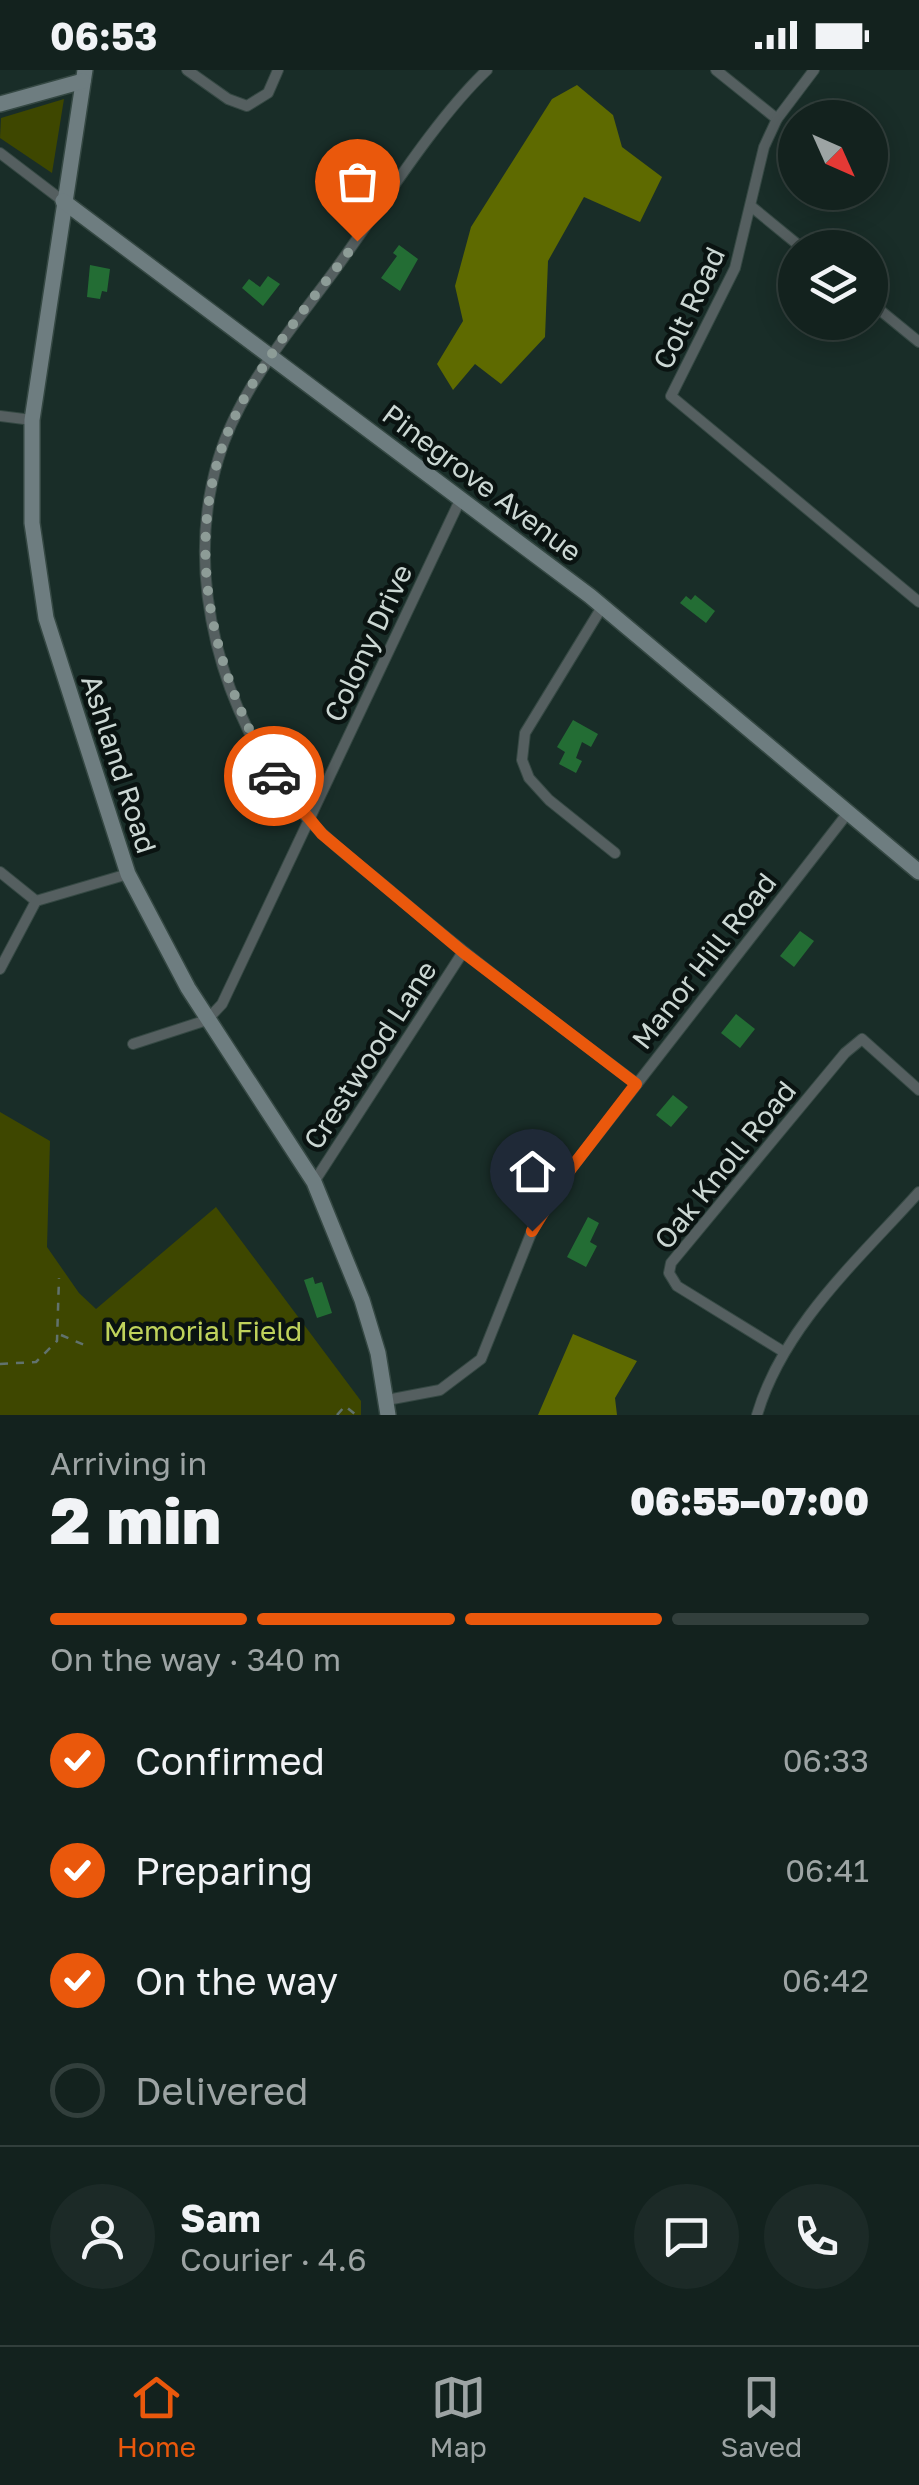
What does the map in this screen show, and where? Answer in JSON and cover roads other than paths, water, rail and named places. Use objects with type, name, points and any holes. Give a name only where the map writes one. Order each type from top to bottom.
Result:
[{"type":"street","points":[[187,70],[228,99],[247,106],[268,93],[278,70]]},
{"type":"street","points":[[486,70],[273,355],[218,459],[210,500],[208,582],[219,650],[236,703],[274,776],[310,820],[463,952],[636,1084]]},
{"type":"street","points":[[716,70],[777,118]]},
{"type":"street","name":"Colt Road","points":[[814,70],[777,118],[764,147],[736,268],[671,396],[919,602]]},
{"type":"street","points":[[0,104],[84,75]]},
{"type":"street","name":"Ashland Road","points":[[84,75],[32,420],[32,522],[46,618],[128,874],[206,1020],[314,1182],[362,1300],[387,1408]]},
{"type":"street","name":"Pinegrove Avenue","points":[[0,153],[273,355],[602,607],[919,872]]},
{"type":"street","points":[[752,207],[780,230]]},
{"type":"street","points":[[888,317],[919,342]]},
{"type":"street","points":[[0,416],[32,420]]},
{"type":"street","name":"Colony Drive","points":[[206,1020],[222,1004],[461,498]]},
{"type":"street","points":[[602,607],[525,733],[522,760],[529,778],[549,800],[615,853]]},
{"type":"street","name":"Manor Hill Road","points":[[387,1408],[440,1390],[481,1359],[532,1231],[566,1175],[847,814]]},
{"type":"street","points":[[0,872],[36,901]]},
{"type":"street","points":[[0,969],[36,901],[128,874]]},
{"type":"street","name":"Crestwood Lane","points":[[314,1182],[463,952]]},
{"type":"street","points":[[133,1044],[206,1020]]},
{"type":"street","name":"Oak Knoll Road","points":[[784,1352],[677,1286],[669,1274],[671,1262],[845,1053],[862,1039],[919,1090]]},
{"type":"street","points":[[757,1415],[784,1352],[919,1192]]},
{"type":"park label","name":"Memorial Field","points":[[203,1331]]}]
